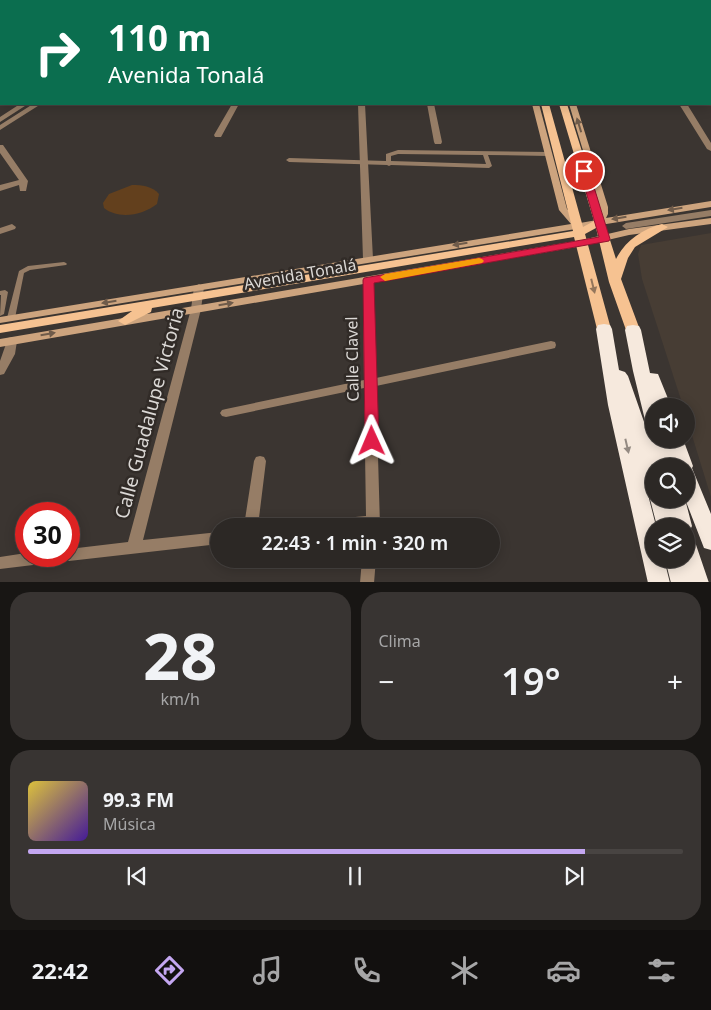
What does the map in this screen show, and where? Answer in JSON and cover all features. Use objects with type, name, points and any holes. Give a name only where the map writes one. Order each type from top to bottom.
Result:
[{"type":"highway","points":[[604,329],[647,458]]},
{"type":"highway","points":[[604,329],[617,405],[659,582]]},
{"type":"highway","points":[[633,330],[659,398]]},
{"type":"highway","points":[[633,330],[648,398]]},
{"type":"highway","points":[[695,498],[711,541]]},
{"type":"highway","points":[[678,568],[682,582]]},
{"type":"highway","points":[[694,568],[698,582]]},
{"type":"main road","points":[[545,105],[604,329]]},
{"type":"main road","points":[[563,105],[605,239],[615,282],[633,330]]},
{"type":"main road","name":"Avenida Tonalá","points":[[150,300],[198,298],[579,234],[600,222]]},
{"type":"main road","points":[[615,282],[619,262],[627,248],[640,238],[662,227]]},
{"type":"main road","name":"Avenida Tonalá","points":[[579,234],[605,239]]},
{"type":"main road","points":[[124,316],[150,300]]},
{"type":"main road","name":"Avenida Tonalá","points":[[0,330],[124,316]]},
{"type":"street","points":[[0,120],[22,105]]},
{"type":"street","points":[[0,128],[35,105]]},
{"type":"street","points":[[218,135],[234,105]]},
{"type":"street","points":[[361,105],[368,259]]},
{"type":"street","points":[[430,105],[438,142]]},
{"type":"street","points":[[536,105],[563,210],[579,234]]},
{"type":"street","points":[[572,105],[604,207],[604,214],[600,222]]},
{"type":"street","points":[[684,105],[711,149]]},
{"type":"street","points":[[0,147],[24,185],[0,188]]},
{"type":"street","name":"Avenida Tonalá","points":[[600,222],[711,204]]},
{"type":"street","points":[[626,226],[711,212]]},
{"type":"street","name":"Avenida Tonalá","points":[[605,239],[629,232],[711,221]]},
{"type":"street","points":[[0,231],[12,227]]},
{"type":"street","name":"Avenida Tonalá","points":[[0,343],[368,259],[579,234]]},
{"type":"street","name":"Avenida Tonalá","points":[[198,298],[368,280],[579,234]]},
{"type":"street","name":"Calle Clavel","points":[[368,280],[373,518]]},
{"type":"street","name":"Calle Guadalupe Victoria","points":[[134,547],[198,298]]},
{"type":"street","name":"Avenida Tonalá","points":[[5,319],[150,300]]},
{"type":"street","points":[[0,371],[9,354],[12,340]]},
{"type":"street","points":[[226,413],[370,381],[551,345]]},
{"type":"street","points":[[252,518],[260,460]]},
{"type":"street","points":[[80,554],[210,539]]},
{"type":"street","points":[[0,563],[15,561]]},
{"type":"street","points":[[367,582],[368,568]]},
{"type":"lane","points":[[389,164],[388,155],[398,152],[548,154]]},
{"type":"lane","points":[[289,160],[489,166],[485,154]]},
{"type":"lane","points":[[5,319],[21,272],[28,268],[64,264]]},
{"type":"lane","points":[[0,292],[5,292],[0,314]]},
{"type":"shaded area","points":[[132,185],[147,187],[156,191],[159,194],[157,204],[145,211],[131,215],[117,214],[104,208],[103,203],[109,194]]},
{"type":"shaded area","points":[[711,233],[711,497],[695,445],[695,398],[680,398],[642,279],[638,254],[641,245]]},
{"type":"slow traffic","points":[[385,277],[479,261]]},
{"type":"route","points":[[372,441],[368,280],[605,239],[584,171]]}]
